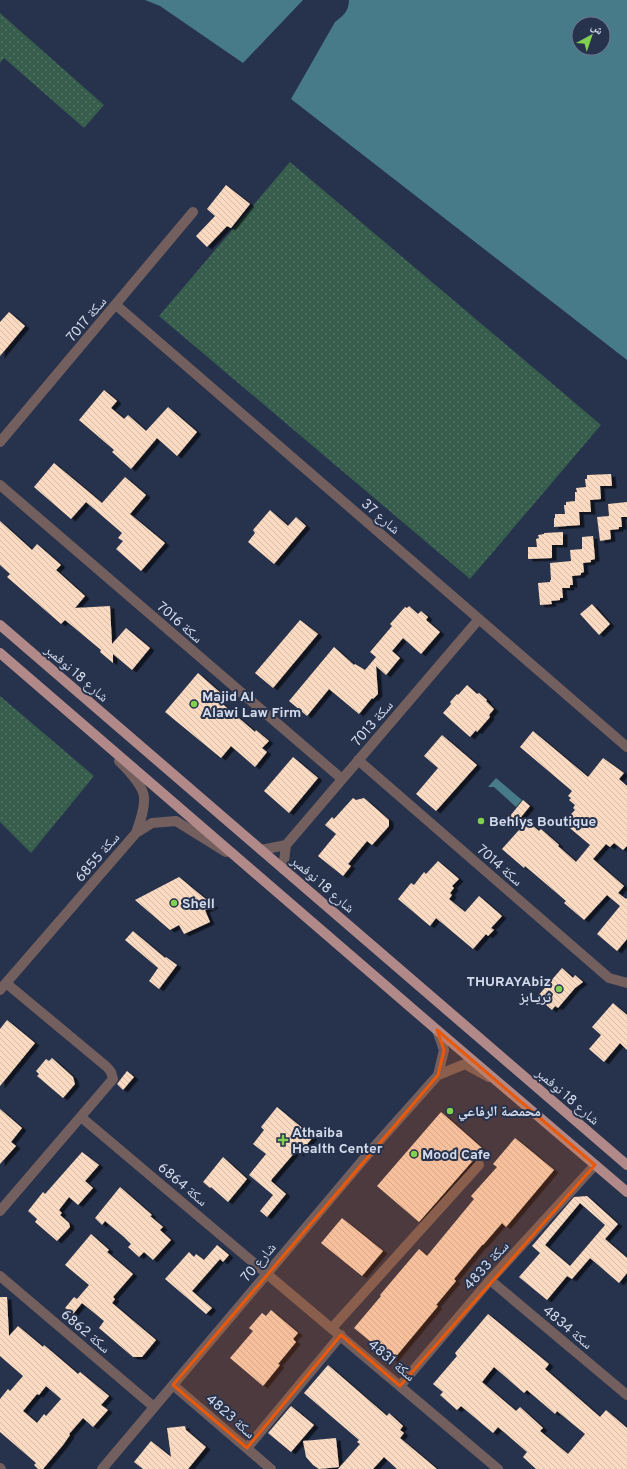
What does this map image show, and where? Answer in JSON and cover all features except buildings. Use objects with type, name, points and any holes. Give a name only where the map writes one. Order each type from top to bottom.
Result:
[{"type":"main road","name":"شارع 18 نوفمبر","points":[[0,625],[627,1165]]},
{"type":"main road","points":[[0,653],[627,1192]]},
{"type":"street","name":"سكة 7017","points":[[0,442],[193,212]]},
{"type":"street","name":"شارع 37","points":[[116,305],[627,747]]},
{"type":"street","name":"سكة 7016","points":[[0,485],[342,779]]},
{"type":"street","name":"سكة 7013","points":[[286,845],[479,619]]},
{"type":"street","points":[[80,721],[132,775],[144,795],[142,815],[136,833]]},
{"type":"street","name":"سكة 7014","points":[[358,760],[609,978],[627,983]]},
{"type":"street","name":"سكة 6855","points":[[3,987],[136,833],[152,823],[176,821],[243,862]]},
{"type":"street","points":[[261,850],[286,845],[283,869]]},
{"type":"street","points":[[0,1211],[113,1079],[111,1072],[107,1067],[3,987]]},
{"type":"street","name":"شارع 70","points":[[437,1030],[444,1050],[438,1075]]},
{"type":"street","name":"شارع 70","points":[[102,1469],[368,1153],[438,1075],[465,1064],[498,1082]]},
{"type":"street","name":"سكة 6864","points":[[81,1116],[267,1273]]},
{"type":"street","points":[[332,1328],[479,1165]]},
{"type":"street","name":"سكة 4833","points":[[400,1386],[490,1280],[595,1165]]},
{"type":"street","name":"سكة 4831","points":[[267,1273],[498,1469]]},
{"type":"street","name":"سكة 6862","points":[[0,1276],[154,1407]]},
{"type":"street","name":"سكة 4834","points":[[490,1280],[627,1395]]},
{"type":"street","points":[[247,1448],[341,1335]]},
{"type":"street","name":"سكة 4823","points":[[173,1385],[271,1469]]},
{"type":"highlighted area","points":[[437,1030],[595,1165],[400,1386],[341,1335],[247,1448],[173,1385],[438,1075],[444,1050]]},
{"type":"shaded area","points":[[145,0],[303,0],[243,63],[160,6]]},
{"type":"shaded area","points":[[349,0],[627,0],[627,360],[291,99],[335,22],[341,18],[348,7]]},
{"type":"shaded area","points":[[0,13],[104,105],[84,128],[4,58],[0,63]]},
{"type":"shaded area","points":[[290,162],[601,425],[470,579],[159,316]]},
{"type":"shaded area","points":[[0,696],[94,776],[31,853],[0,822]]},
{"type":"shaded area","points":[[496,778],[522,800],[516,807],[494,787],[488,787]]},
{"type":"place","name":"Majid Al Alawi Law Firm","points":[[194,704]]},
{"type":"place","name":"Behlys Boutique","points":[[481,821]]},
{"type":"place","name":"Shell","points":[[174,903]]},
{"type":"place","name":"THURAYAbiz ثريـابز","points":[[559,989]]},
{"type":"place","name":"محمصة الرفاعي","points":[[450,1111]]},
{"type":"place","name":"Athaiba Health Center","points":[[283,1140]]},
{"type":"place","name":"Mood Cafe","points":[[414,1154]]}]
